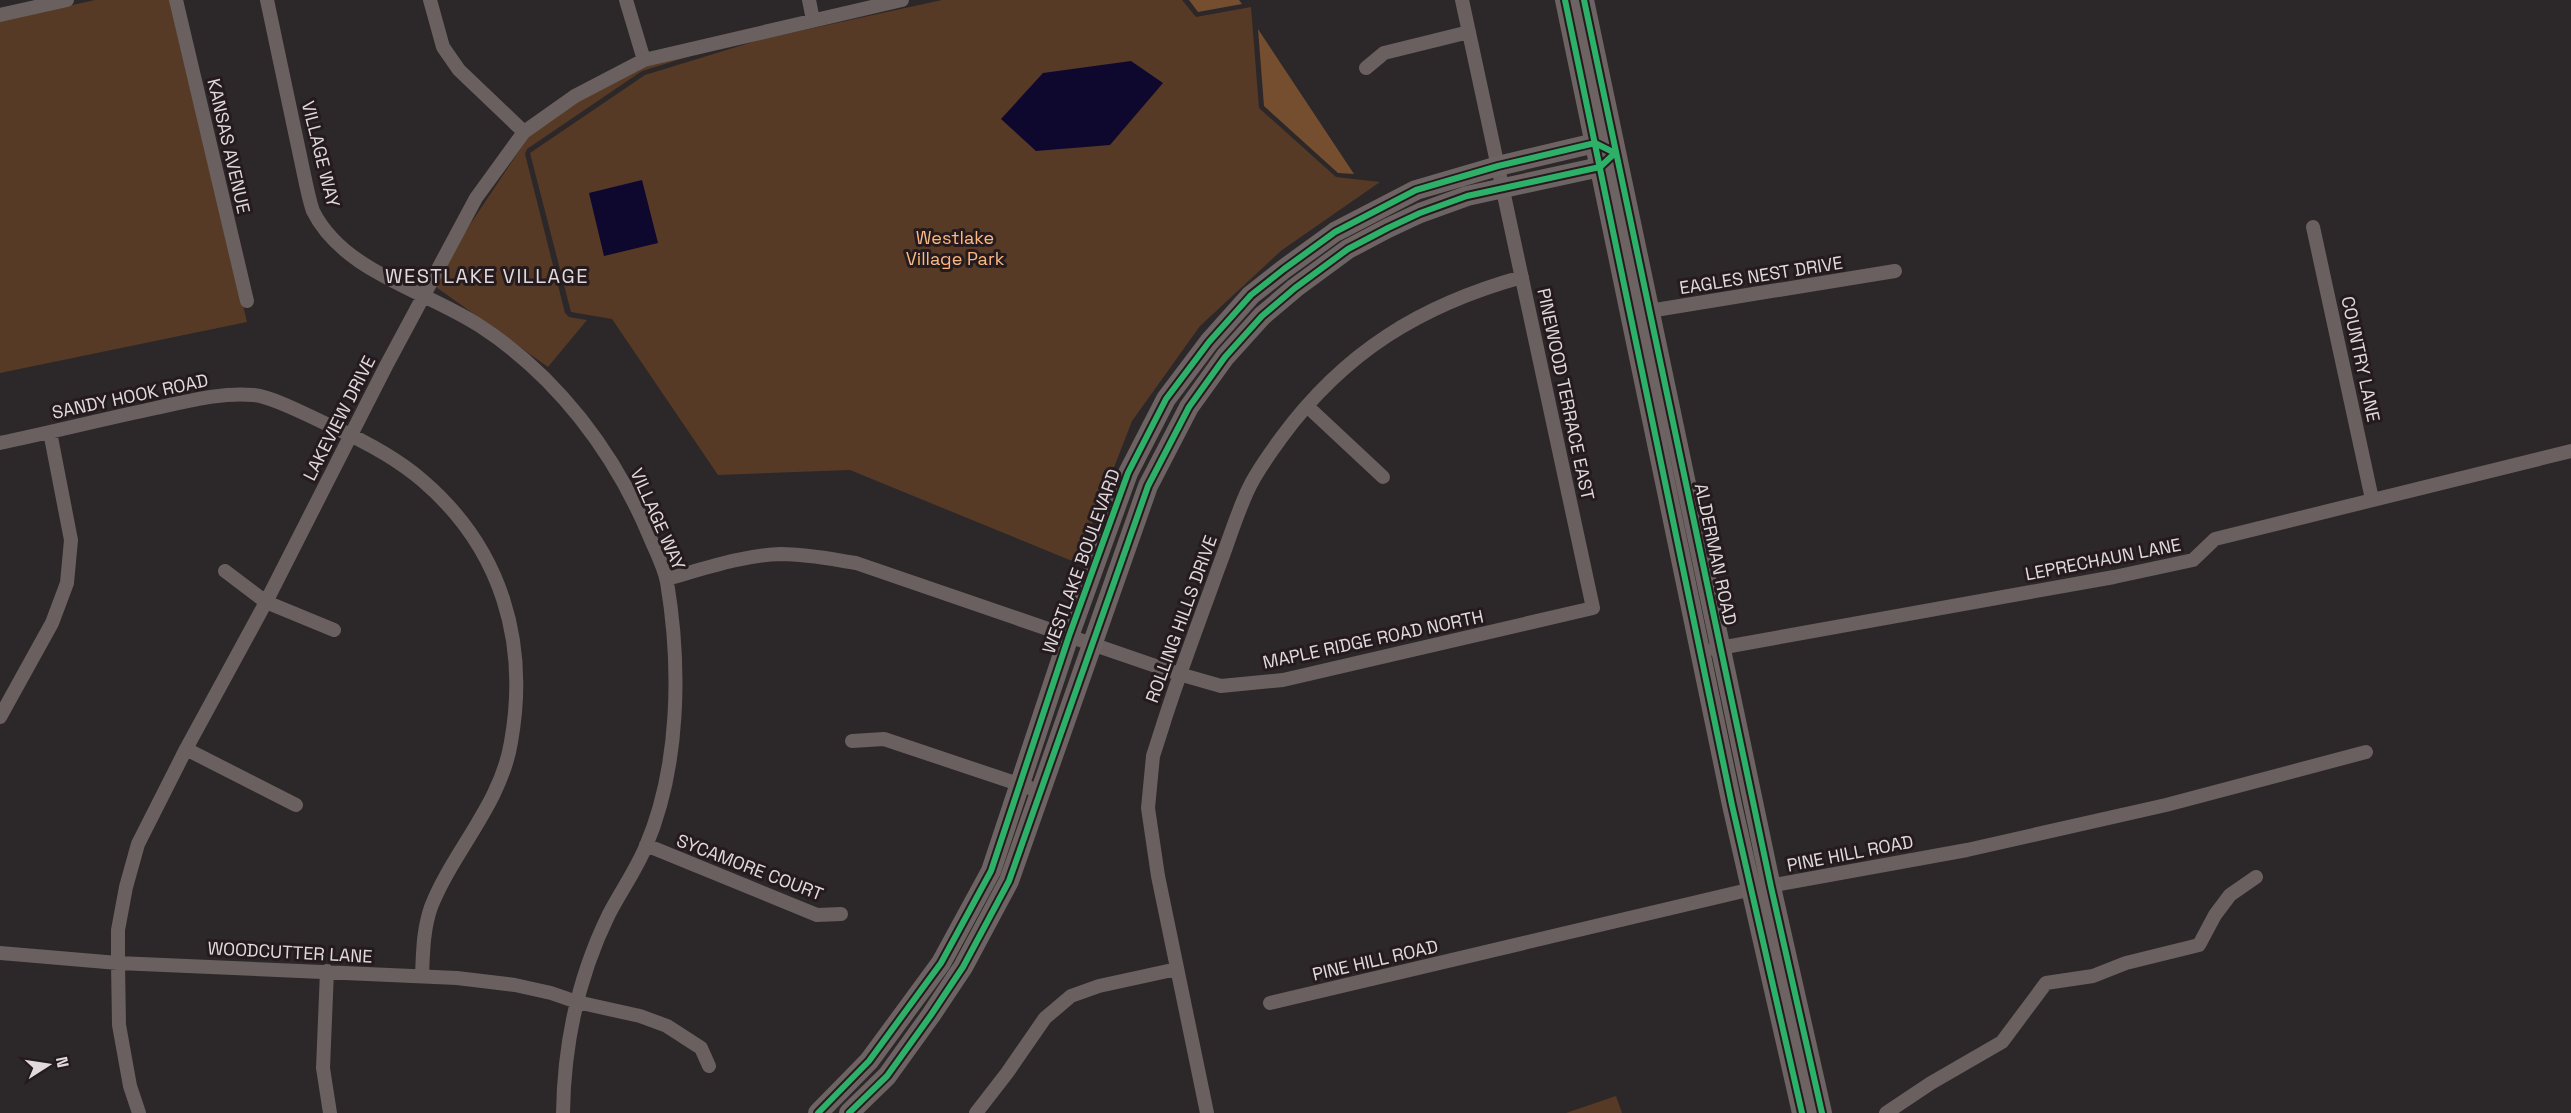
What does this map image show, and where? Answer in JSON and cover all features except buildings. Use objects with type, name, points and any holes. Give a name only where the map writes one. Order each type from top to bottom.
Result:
[{"type":"street","points":[[0,15],[68,0]]},
{"type":"street","name":"KANSAS AVENUE","points":[[176,0],[247,301]]},
{"type":"street","name":"VILLAGE WAY","points":[[267,0],[313,210],[325,229],[342,249],[495,336],[562,395],[589,428],[635,501],[667,579],[676,684],[674,724],[668,764],[646,845],[590,957],[567,1037],[563,1113]]},
{"type":"street","points":[[430,0],[443,47],[459,70],[524,132]]},
{"type":"street","points":[[626,0],[644,60]]},
{"type":"street","points":[[809,0],[813,20]]},
{"type":"street","name":"LAKEVIEW DRIVE","points":[[139,1113],[130,1086],[119,1025],[118,963],[118,930],[126,887],[138,844],[476,198],[524,132],[574,96],[644,60],[902,0]]},
{"type":"street","name":"PINEWOOD TERRACE EAST","points":[[1462,0],[1593,608]]},
{"type":"street","name":"ALDERMAN ROAD","points":[[1565,0],[1595,143],[1608,160]]},
{"type":"street","name":"ALDERMAN ROAD","points":[[1584,0],[1608,160],[1641,312],[1720,648],[1802,1113]]},
{"type":"street","points":[[1366,68],[1384,53],[1468,32]]},
{"type":"street","name":"WESTLAKE BOULEVARD","points":[[818,1113],[869,1061],[941,963],[991,871],[1069,636],[1128,473],[1166,399],[1209,342],[1251,295],[1335,232],[1380,207],[1416,190],[1498,166],[1595,143]]},
{"type":"street","name":"WESTLAKE BOULEVARD","points":[[849,1113],[887,1076],[963,967],[1009,881],[1148,486],[1189,407],[1225,357],[1262,316],[1348,249],[1420,213],[1467,195],[1608,160]]},
{"type":"street","name":"COUNTRY LANE","points":[[2313,227],[2372,499]]},
{"type":"street","name":"EAGLES NEST DRIVE","points":[[1641,312],[1895,271]]},
{"type":"street","name":"ROLLING HILLS DRIVE","points":[[1207,1113],[1158,876],[1148,808],[1153,756],[1179,675],[1247,490],[1270,454],[1307,406],[1338,374],[1394,330],[1429,310],[1471,293],[1522,277]]},
{"type":"street","name":"ALDERMAN ROAD","points":[[1641,312],[1701,652],[1822,1113]]},
{"type":"street","name":"SANDY HOOK ROAD","points":[[0,443],[217,394],[257,395],[351,435],[421,479],[468,529],[491,570],[507,610],[517,667],[517,702],[511,745],[492,795],[431,908],[423,938],[422,976]]},
{"type":"street","points":[[1307,406],[1383,477]]},
{"type":"street","points":[[0,717],[5,693],[51,623],[67,583],[71,540],[50,432]]},
{"type":"street","name":"LEPRECHAUN LANE","points":[[1701,652],[2103,579],[2193,560],[2215,539],[2571,451]]},
{"type":"street","name":"MAPLE RIDGE ROAD NORTH","points":[[667,579],[737,561],[769,556],[821,557],[856,563],[1179,675],[1221,686],[1282,680],[1593,608]]},
{"type":"street","points":[[225,571],[266,602],[334,630]]},
{"type":"street","points":[[852,741],[884,739],[1040,791]]},
{"type":"street","points":[[186,749],[296,805]]},
{"type":"street","name":"PINE HILL ROAD","points":[[1270,1003],[1762,888],[1967,850],[2131,813],[2366,752]]},
{"type":"street","name":"SYCAMORE COURT","points":[[646,845],[817,915],[841,914]]},
{"type":"street","points":[[1886,1113],[1931,1083],[2002,1042],[2046,983],[2093,976],[2126,963],[2199,945],[2215,915],[2230,895],[2256,877]]},
{"type":"street","name":"WOODCUTTER LANE","points":[[0,953],[118,963],[457,978],[514,985],[640,1016],[667,1026],[701,1048],[709,1066]]},
{"type":"street","points":[[976,1113],[1045,1018],[1071,996],[1099,986],[1177,969]]},
{"type":"street","points":[[327,971],[323,1068],[330,1113]]},
{"type":"green space","points":[[95,0],[169,0],[247,322],[0,373],[0,21]]},
{"type":"green space","name":"Westlake Village Park","points":[[942,0],[1182,0],[1196,17],[1251,7],[1259,108],[1336,177],[1380,182],[1282,250],[1200,326],[1132,421],[1077,563],[850,470],[718,475],[612,319],[571,312],[530,153],[645,75],[759,40]]},
{"type":"green space","points":[[701,53],[642,71],[527,149],[525,154],[565,313],[569,317],[587,320],[548,367],[436,287],[463,235],[529,136],[578,101],[646,66]]},
{"type":"green space","points":[[1616,1096],[1622,1113],[1566,1113]]},
{"type":"shaded area","points":[[1189,0],[1239,0],[1242,4],[1198,12]]},
{"type":"shaded area","points":[[1258,29],[1354,174],[1338,173],[1264,106]]},
{"type":"shaded area","points":[[1131,61],[1163,83],[1110,145],[1036,151],[1001,119],[1043,73]]},
{"type":"shaded area","points":[[642,180],[658,243],[604,256],[589,193]]},
{"type":"cycle path","points":[[1565,0],[1732,805],[1802,1113]]},
{"type":"cycle path","points":[[1584,0],[1771,887],[1822,1113]]},
{"type":"cycle path","points":[[818,1113],[869,1061],[941,963],[991,871],[1069,636],[1128,473],[1166,399],[1209,342],[1251,295],[1284,269],[1335,232],[1416,190],[1498,166],[1595,143],[1615,153],[1600,167],[1467,196],[1420,213],[1388,228],[1348,249],[1295,288],[1262,316],[1225,357],[1189,407],[1148,486],[1009,881],[963,967],[931,1015],[887,1076],[849,1113]]},
{"type":"district","name":"WESTLAKE VILLAGE","points":[[487,276]]}]
